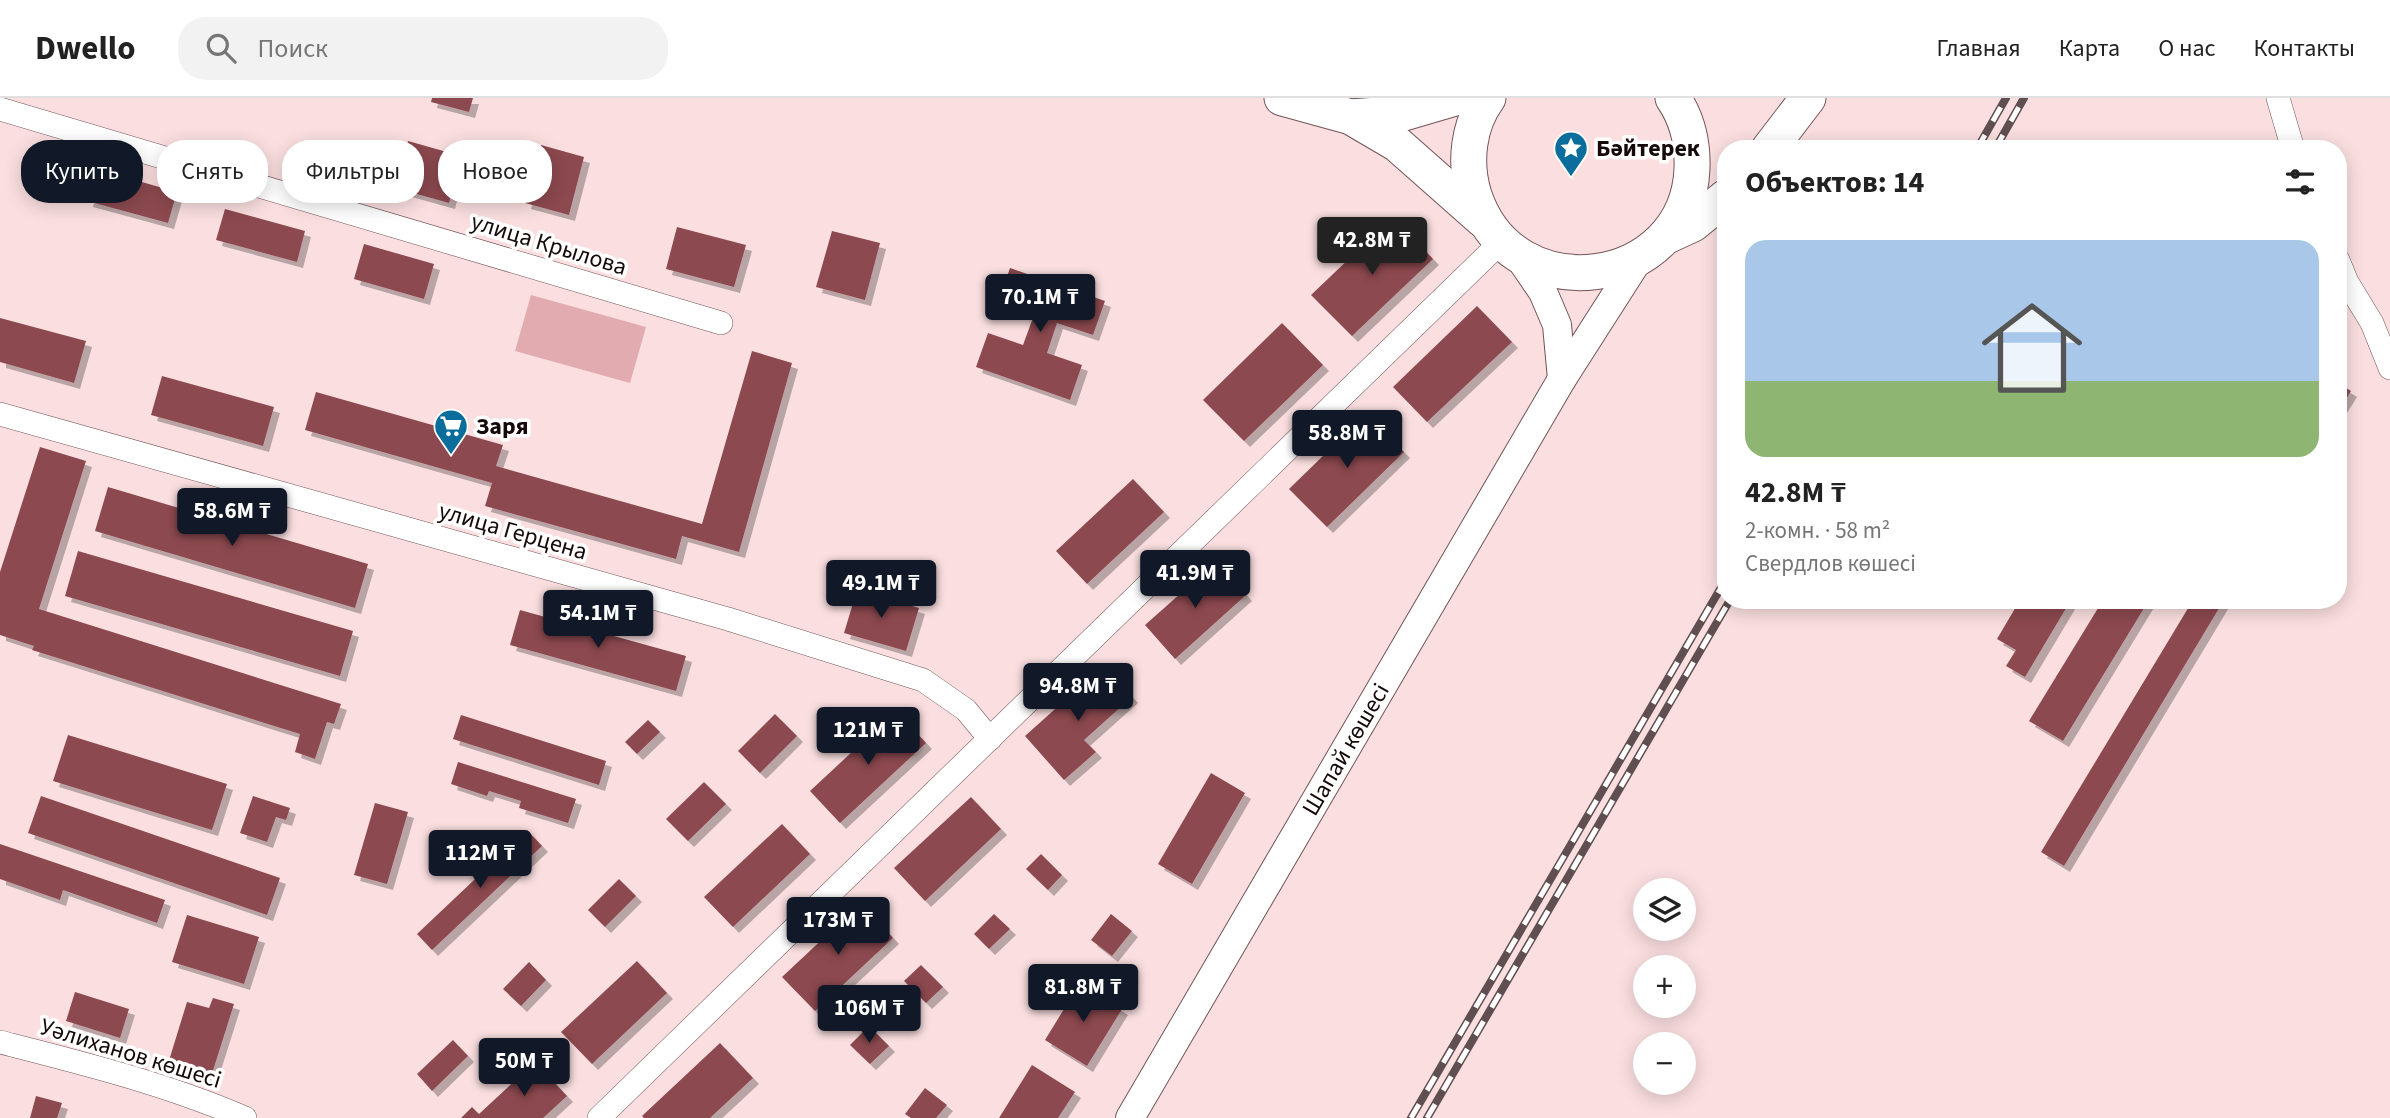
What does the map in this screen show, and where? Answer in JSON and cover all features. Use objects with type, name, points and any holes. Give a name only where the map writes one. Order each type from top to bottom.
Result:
[{"type":"main road","points":[[1282,98],[1351,117],[1396,144],[1502,240],[1536,264],[1557,271],[1578,274],[1621,266],[1693,224],[1717,204]]},
{"type":"main road","points":[[1351,117],[1404,113],[1455,98]]},
{"type":"main road","points":[[1488,98],[1475,122],[1468,164],[1471,186],[1478,206],[1502,240]]},
{"type":"main road","points":[[1652,247],[1682,211],[1691,181],[1693,150],[1688,128],[1673,98]]},
{"type":"main road","points":[[1776,140],[1808,98]]},
{"type":"street","points":[[2277,98],[2290,140]]},
{"type":"street","name":"улица Крылова","points":[[0,108],[721,323]]},
{"type":"street","points":[[599,1118],[1502,240],[1543,292],[1557,325],[1562,379]]},
{"type":"street","name":"Шапай көшесі","points":[[1130,1118],[1562,379],[1652,247]]},
{"type":"street","points":[[2347,282],[2372,323],[2390,368]]},
{"type":"street","name":"улица Герцена","points":[[0,415],[727,619],[923,680],[966,710],[990,739]]},
{"type":"street","name":"Уәлиханов көшесі","points":[[0,1042],[70,1060],[213,1104],[245,1118]]},
{"type":"shaded area","points":[[531,295],[646,327],[630,383],[515,351]]},
{"type":"building","points":[[432,98],[473,98],[469,112],[431,102]]},
{"type":"building","points":[[424,146],[438,149],[438,200],[424,196]]},
{"type":"building","points":[[552,148],[584,157],[569,215],[525,203],[552,203]]},
{"type":"building","points":[[143,182],[157,186],[157,203],[174,203],[168,223],[94,203],[143,203]]},
{"type":"building","points":[[225,209],[305,231],[297,262],[216,240]]},
{"type":"building","points":[[1393,217],[1433,259],[1352,336],[1311,295]]},
{"type":"building","points":[[677,227],[746,245],[734,287],[666,269]]},
{"type":"building","points":[[832,231],[880,243],[865,300],[816,287]]},
{"type":"building","points":[[364,244],[434,264],[424,299],[354,279]]},
{"type":"building","points":[[1010,268],[1105,301],[1093,335],[1057,323],[1047,353],[1082,365],[1070,400],[976,367],[988,333],[1023,345],[1034,315],[998,302]]},
{"type":"building","points":[[1477,306],[1512,342],[1427,422],[1393,387]]},
{"type":"building","points":[[0,318],[86,341],[74,383],[0,362]]},
{"type":"building","points":[[1282,323],[1323,365],[1244,441],[1203,400]]},
{"type":"building","points":[[752,351],[792,363],[739,552],[682,536],[676,559],[485,506],[492,483],[305,430],[316,392],[503,445],[496,466],[702,524]]},
{"type":"building","points":[[162,376],[274,407],[263,446],[151,415]]},
{"type":"building","points":[[1366,414],[1404,452],[1327,527],[1289,489]]},
{"type":"building","points":[[40,447],[86,461],[39,609],[341,704],[334,724],[327,722],[315,759],[295,752],[300,734],[32,650],[34,646],[0,635],[0,572]]},
{"type":"building","points":[[1133,479],[1164,512],[1087,584],[1056,551]]},
{"type":"building","points":[[108,487],[368,564],[355,608],[95,531]]},
{"type":"building","points":[[78,551],[353,631],[340,676],[65,596]]},
{"type":"building","points":[[1216,562],[1246,595],[1175,659],[1145,625]]},
{"type":"building","points":[[857,590],[919,608],[906,651],[844,633]]},
{"type":"building","points":[[2015,609],[2066,609],[2025,677],[2006,666],[2016,650],[1997,639]]},
{"type":"building","points":[[2097,609],[2144,609],[2063,741],[2029,721]]},
{"type":"building","points":[[2188,609],[2219,609],[2064,866],[2041,852]]},
{"type":"building","points":[[520,610],[686,656],[676,691],[510,645]]},
{"type":"building","points":[[1103,666],[1132,697],[1084,740],[1096,752],[1064,780],[1025,736]]},
{"type":"building","points":[[896,711],[926,743],[840,823],[810,791]]},
{"type":"building","points":[[775,714],[797,736],[760,773],[738,751]]},
{"type":"building","points":[[461,715],[606,761],[599,785],[453,739]]},
{"type":"building","points":[[648,720],[660,732],[637,754],[625,742]]},
{"type":"building","points":[[68,735],[227,784],[212,830],[53,781]]},
{"type":"building","points":[[458,762],[576,799],[568,823],[519,808],[521,801],[489,791],[487,796],[451,784]]},
{"type":"building","points":[[1211,773],[1245,793],[1192,884],[1158,864]]},
{"type":"building","points":[[704,782],[726,804],[688,841],[666,819]]},
{"type":"building","points":[[41,796],[280,878],[267,915],[28,833]]},
{"type":"building","points":[[253,796],[290,808],[286,820],[276,817],[267,842],[240,833]]},
{"type":"building","points":[[971,797],[1001,829],[925,901],[894,868]]},
{"type":"building","points":[[375,803],[408,812],[387,884],[354,875]]},
{"type":"building","points":[[782,824],[810,854],[733,927],[704,897]]},
{"type":"building","points":[[527,830],[542,846],[432,950],[417,934]]},
{"type":"building","points":[[0,844],[165,900],[157,923],[63,890],[60,900],[0,879]]},
{"type":"building","points":[[1041,854],[1062,875],[1048,890],[1026,869]]},
{"type":"building","points":[[619,879],[636,896],[605,927],[588,910]]},
{"type":"building","points":[[861,903],[893,938],[815,1011],[782,977]]},
{"type":"building","points":[[994,914],[1010,929],[989,949],[974,934]]},
{"type":"building","points":[[1111,914],[1132,931],[1112,956],[1091,940]]},
{"type":"building","points":[[187,915],[259,937],[244,984],[172,962]]},
{"type":"building","points":[[637,961],[667,993],[592,1064],[561,1032]]},
{"type":"building","points":[[529,962],[546,980],[521,1006],[503,989]]},
{"type":"building","points":[[921,965],[943,987],[926,1003],[904,981]]},
{"type":"building","points":[[1080,983],[1122,1009],[1087,1066],[1045,1040]]},
{"type":"building","points":[[75,992],[129,1009],[120,1038],[66,1021]]},
{"type":"building","points":[[213,998],[234,1004],[210,1080],[167,1067],[187,1002],[209,1008]]},
{"type":"building","points":[[869,1026],[889,1046],[870,1064],[850,1045]]},
{"type":"building","points":[[453,1040],[468,1056],[432,1091],[417,1074]]},
{"type":"building","points":[[720,1043],[753,1078],[710,1118],[642,1116]]},
{"type":"building","points":[[535,1062],[567,1096],[543,1118],[461,1118],[472,1107],[479,1114]]},
{"type":"building","points":[[1032,1065],[1075,1092],[1058,1118],[999,1118]]},
{"type":"building","points":[[925,1088],[947,1105],[936,1118],[911,1118],[905,1114]]},
{"type":"building","points":[[36,1096],[62,1103],[57,1118],[30,1118]]},
{"type":"railway","points":[[1982,140],[2006,98]]},
{"type":"railway","points":[[2000,140],[2024,98]]},
{"type":"railway","points":[[1411,1118],[1717,594]]},
{"type":"railway","points":[[1427,1118],[1725,609]]},
{"type":"place","name":"Бәйтерек","points":[[1571,178]]},
{"type":"place","name":"Заря","points":[[451,456]]}]
